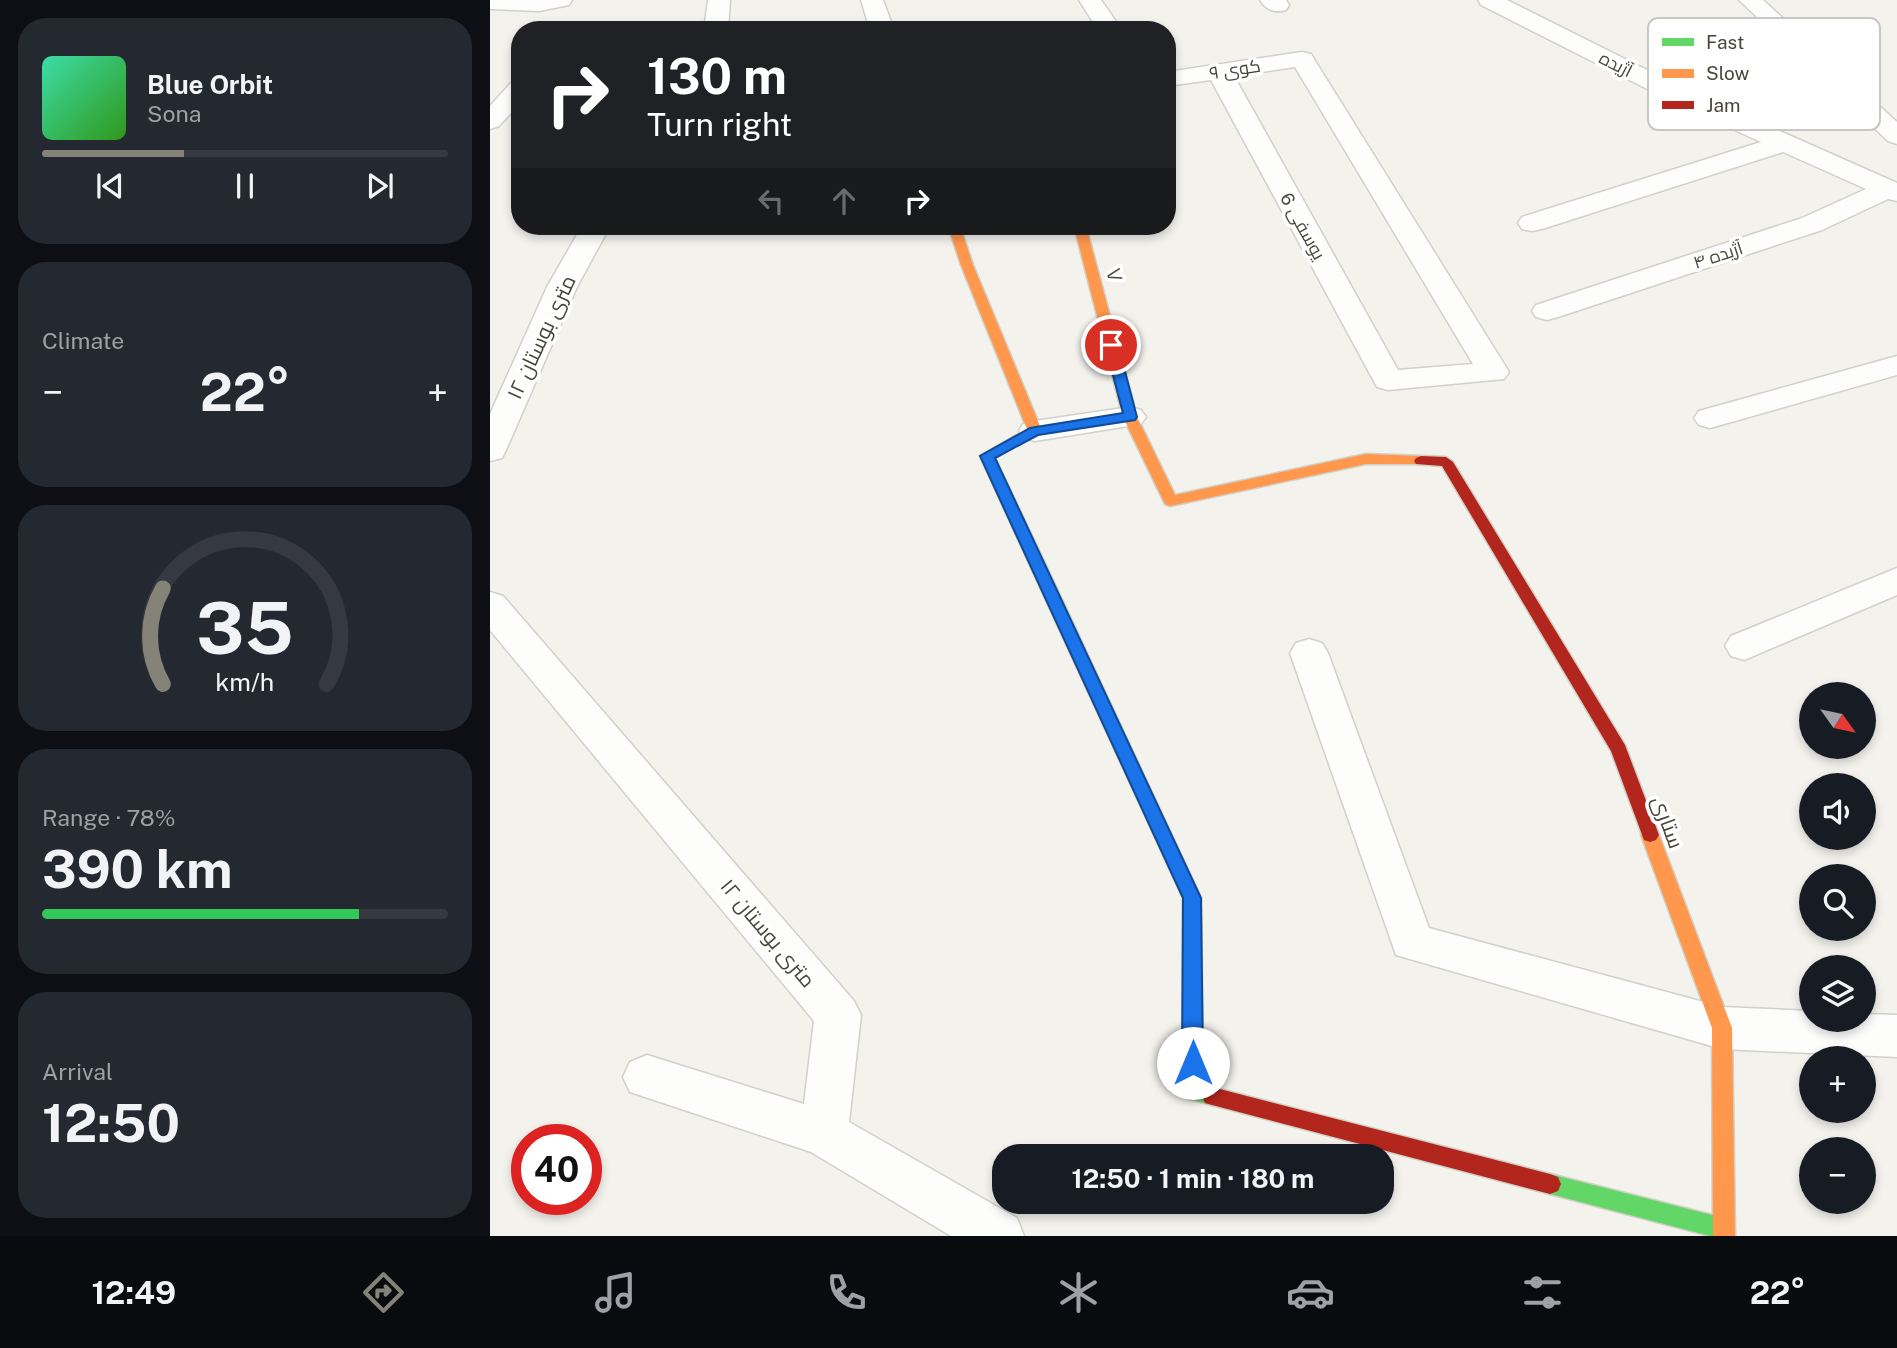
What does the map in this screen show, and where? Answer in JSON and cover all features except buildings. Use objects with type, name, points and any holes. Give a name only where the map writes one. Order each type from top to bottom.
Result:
[{"type":"street","points":[[717,21],[719,0]]},
{"type":"street","points":[[872,0],[879,21]]},
{"type":"street","points":[[1090,0],[1104,21]]},
{"type":"street","name":"آژیده","points":[[1489,0],[1648,80]]},
{"type":"street","points":[[1749,0],[1769,18]]},
{"type":"street","points":[[490,2],[561,7]]},
{"type":"street","name":"کوی ۹","points":[[1176,78],[1302,59],[1493,372],[1388,380]]},
{"type":"street","name":"یوسفی 6","points":[[1219,72],[1388,380]]},
{"type":"street","points":[[490,121],[511,98]]},
{"type":"street","points":[[1880,120],[1897,136]]},
{"type":"street","name":"آژیده","points":[[1755,130],[1891,192]]},
{"type":"street","points":[[1532,223],[1783,143]]},
{"type":"street","name":"۴ آژیده","points":[[1547,311],[1812,224],[1891,192]]},
{"type":"street","name":"۱۲ متری بوستان","points":[[490,450],[562,287],[591,235]]},
{"type":"street","points":[[957,235],[1035,431]]},
{"type":"street","name":"۷","points":[[1082,235],[1130,417],[1170,501],[1366,458],[1446,462]]},
{"type":"street","points":[[1710,418],[1897,365]]},
{"type":"street","points":[[1130,417],[1035,431],[987,456],[1192,898],[1193,1091],[1724,1233]]},
{"type":"street","name":"ستاری","points":[[1446,462],[1619,750],[1722,1028],[1724,1233]]},
{"type":"street","points":[[1744,646],[1897,581]]},
{"type":"street","name":"۱۲ متری بوستان","points":[[490,605],[838,1015],[824,1133]]},
{"type":"street","points":[[1309,653],[1412,942],[1722,1028],[1897,1036]]},
{"type":"street","points":[[646,1077],[824,1133],[994,1235]]},
{"type":"traffic: fast","points":[[1048,587],[1192,898],[1193,1091],[1212,1096]]},
{"type":"traffic: fast","points":[[1550,1184],[1724,1229]]},
{"type":"traffic: slow","points":[[957,235],[1035,431],[987,456],[1048,587]]},
{"type":"traffic: slow","points":[[1082,235],[1130,417],[1170,501],[1366,459],[1421,461]]},
{"type":"traffic: slow","points":[[1650,835],[1722,1028],[1724,1236]]},
{"type":"traffic: jam","points":[[1421,461],[1446,462],[1619,750],[1650,835]]},
{"type":"traffic: jam","points":[[1212,1096],[1550,1184]]},
{"type":"route","points":[[1111,345],[1130,417],[1035,431],[987,456],[1192,898],[1193,1063]]}]
